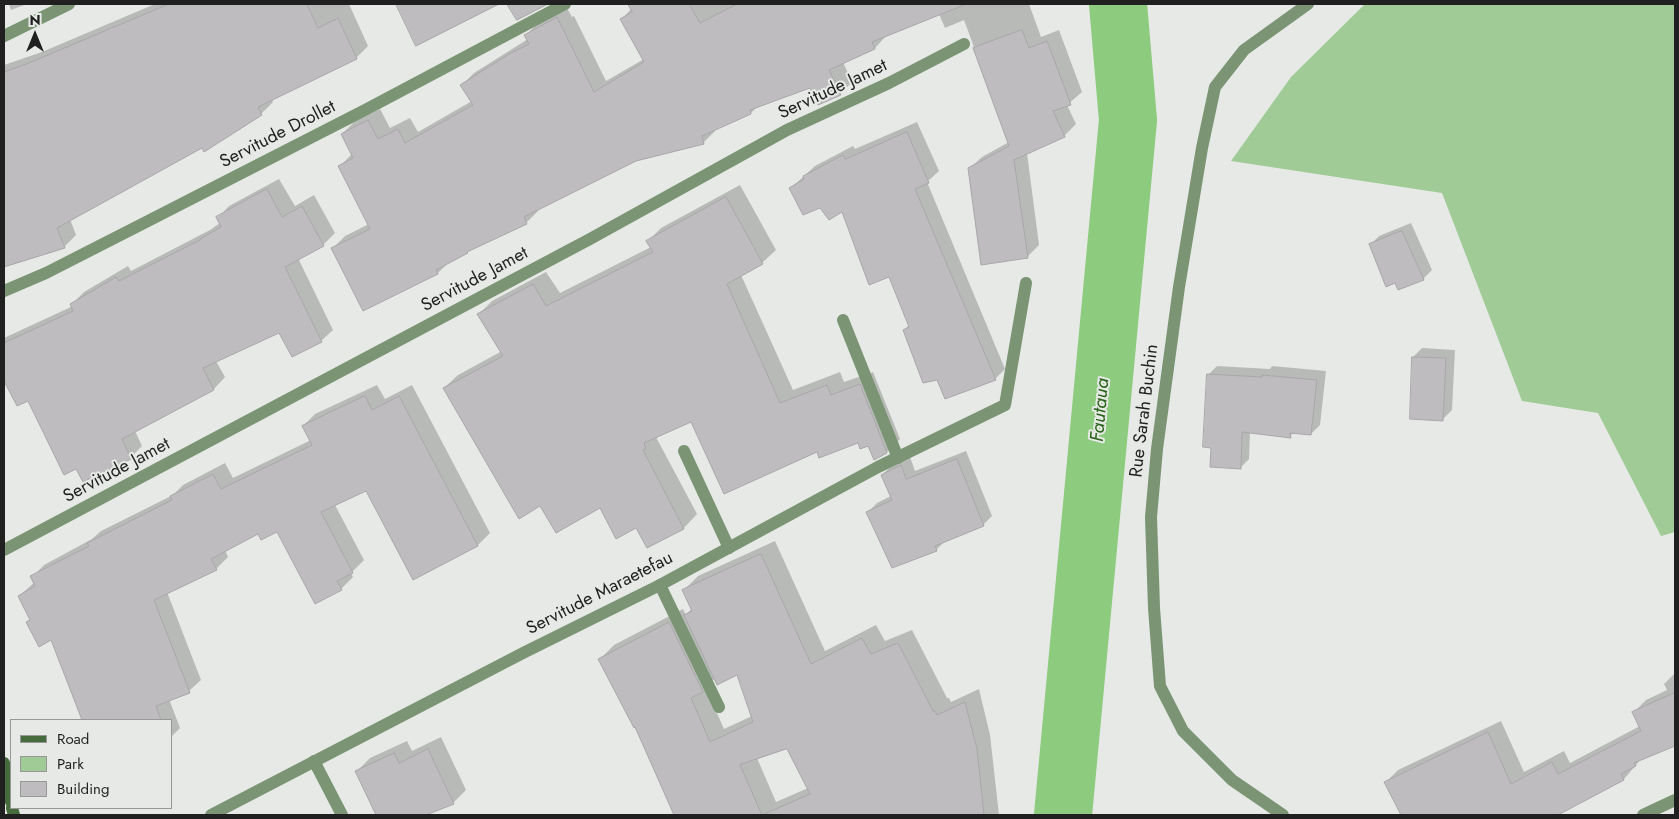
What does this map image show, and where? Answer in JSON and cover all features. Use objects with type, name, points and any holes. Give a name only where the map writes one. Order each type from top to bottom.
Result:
[{"type":"main road","points":[[4,763],[10,796]]},
{"type":"street","points":[[4,36],[70,4]]},
{"type":"street","name":"Servitude Drollet","points":[[4,291],[148,221],[365,110],[565,4]]},
{"type":"street","name":"Rue Sarah Buchin","points":[[1284,815],[1232,780],[1183,731],[1160,686],[1154,608],[1151,518],[1157,449],[1179,287],[1202,148],[1215,87],[1244,50],[1308,4]]},
{"type":"street","name":"Servitude Jamet","points":[[4,550],[581,243],[787,130],[890,83],[964,44]]},
{"type":"street","name":"Servitude Maraetefau","points":[[211,815],[522,653],[660,585],[878,467],[1005,405],[1026,283]]},
{"type":"street","points":[[843,320],[898,458]]},
{"type":"street","points":[[684,451],[729,548]]},
{"type":"street","points":[[660,585],[719,707]]},
{"type":"street","points":[[314,761],[342,815]]},
{"type":"street","points":[[1643,815],[1675,800]]},
{"type":"green space","points":[[1365,4],[1675,4],[1675,532],[1661,536],[1598,413],[1522,401],[1442,193],[1231,161],[1291,77]]},
{"type":"building","points":[[169,4],[307,4],[318,28],[338,18],[357,59],[258,107],[262,115],[204,152],[202,148],[57,228],[65,248],[4,267],[4,72]]},
{"type":"building","points":[[396,4],[499,4],[416,46]]},
{"type":"building","points":[[507,4],[548,4],[517,20]]},
{"type":"building","points":[[628,4],[689,4],[700,23],[737,4],[964,5],[872,42],[875,49],[829,70],[841,95],[818,105],[810,88],[750,110],[751,114],[702,136],[704,144],[636,161],[524,217],[527,224],[467,252],[436,270],[438,274],[363,311],[331,248],[370,229],[338,166],[353,158],[341,134],[368,120],[378,139],[398,129],[405,143],[473,105],[460,85],[509,54],[529,44],[524,35],[557,17],[594,92],[644,62],[620,19],[632,12]]},
{"type":"building","points":[[1022,30],[1029,48],[1047,41],[1071,105],[1053,111],[1065,137],[1014,160],[1028,258],[981,265],[968,168],[1009,146],[973,48]]},
{"type":"building","points":[[907,132],[929,183],[915,189],[996,380],[945,399],[937,380],[923,383],[903,330],[909,327],[889,277],[869,285],[842,212],[829,220],[820,208],[803,215],[789,188],[804,179],[803,176],[843,155],[845,159]]},
{"type":"building","points":[[267,189],[282,217],[302,206],[324,246],[285,267],[322,342],[292,357],[279,333],[203,368],[214,390],[122,439],[131,459],[83,482],[76,469],[64,475],[28,401],[17,406],[4,381],[4,343],[73,311],[70,304],[116,277],[119,281],[200,240],[221,227],[216,217]]},
{"type":"building","points":[[726,197],[763,264],[727,284],[780,403],[827,385],[831,395],[860,384],[887,453],[874,460],[868,446],[860,449],[858,443],[819,458],[817,452],[724,494],[691,422],[644,443],[646,449],[643,450],[684,529],[647,548],[636,528],[616,539],[600,508],[556,533],[540,506],[519,519],[443,388],[503,356],[477,314],[533,284],[546,306],[653,252],[646,241]]},
{"type":"building","points":[[1402,231],[1424,280],[1398,290],[1395,283],[1386,287],[1369,244]]},
{"type":"building","points":[[1412,357],[1446,358],[1443,421],[1410,419]]},
{"type":"building","points":[[1207,374],[1262,377],[1262,375],[1317,380],[1311,435],[1290,433],[1291,438],[1242,432],[1241,469],[1210,467],[1211,448],[1203,447]]},
{"type":"building","points":[[365,396],[372,410],[399,396],[478,546],[413,580],[366,491],[321,512],[353,573],[337,581],[342,590],[315,604],[277,532],[261,540],[258,534],[211,559],[217,570],[154,600],[190,693],[156,706],[161,719],[82,719],[51,640],[39,647],[26,622],[30,620],[18,596],[35,586],[30,576],[89,546],[87,543],[172,500],[170,496],[213,474],[221,489],[312,445],[302,426]]},
{"type":"building","points":[[957,459],[984,526],[935,546],[937,551],[892,568],[866,512],[892,500],[881,475],[901,465],[906,479]]},
{"type":"building","points":[[761,554],[811,664],[862,638],[871,654],[898,643],[933,711],[937,715],[965,702],[977,749],[984,815],[762,815],[674,815],[635,727],[598,659],[669,622],[703,692],[691,698],[710,742],[753,722],[737,675],[717,685],[684,615],[692,611],[682,590]],"holes":[[[787,749],[810,794],[762,815],[740,765]]]},
{"type":"building","points":[[1675,693],[1675,746],[1634,763],[1636,766],[1621,774],[1624,780],[1558,815],[1401,815],[1384,782],[1488,732],[1511,784],[1552,762],[1558,774],[1641,731],[1632,712]]},
{"type":"building","points":[[428,749],[454,804],[426,815],[376,815],[355,771],[394,753],[399,763]]},
{"type":"waterway","name":"Fautaua","points":[[1063,815],[1128,120],[1118,4]]}]
